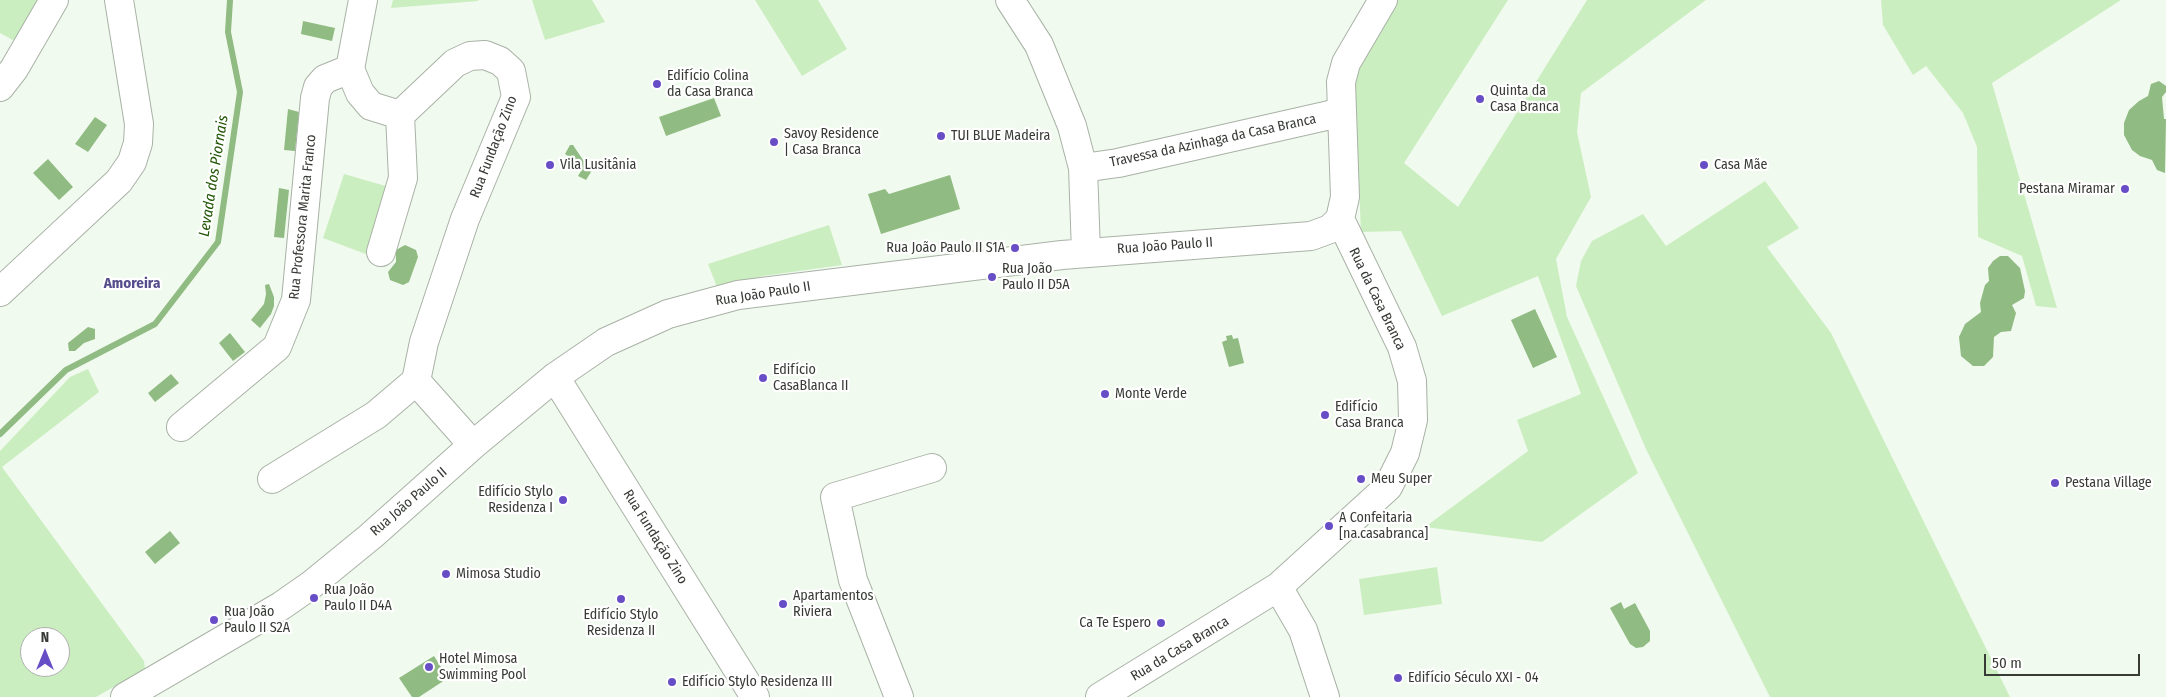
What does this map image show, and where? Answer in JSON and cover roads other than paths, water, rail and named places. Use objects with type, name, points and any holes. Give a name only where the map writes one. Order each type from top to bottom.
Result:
[{"type":"street","points":[[0,87],[14,69],[54,0]]},
{"type":"street","points":[[0,292],[119,181],[132,162],[138,143],[139,124],[119,0]]},
{"type":"street","points":[[363,0],[350,69],[360,94],[371,106],[400,115],[402,178],[381,252]]},
{"type":"street","points":[[1010,0],[1039,45],[1072,126],[1083,168],[1086,252]]},
{"type":"street","points":[[1340,219],[1345,197],[1341,82],[1346,63],[1383,0]]},
{"type":"street","name":"Rua Fundação Zino","points":[[400,115],[455,63],[470,56],[486,55],[500,61],[511,71],[516,97],[465,220],[424,342],[416,381]]},
{"type":"street","name":"Rua Professora Marita Franco","points":[[181,427],[277,347],[296,300],[315,98],[318,87],[325,78],[350,69]]},
{"type":"street","name":"Travessa da Azinhaga da Casa Branca","points":[[1083,168],[1118,163],[1330,115],[1342,109]]},
{"type":"street","name":"Rua João Paulo II","points":[[125,697],[281,606],[311,585],[371,536],[473,445],[556,377],[606,342],[668,314],[738,295],[1086,252],[1311,236],[1330,228],[1340,219]]},
{"type":"street","name":"Rua da Casa Branca","points":[[1100,697],[1278,587],[1388,487],[1405,453],[1413,420],[1412,380],[1402,347],[1340,219]]},
{"type":"street","name":"Rua Fundação Zino","points":[[556,377],[755,697]]},
{"type":"street","points":[[272,479],[376,415],[416,381],[473,445]]},
{"type":"street","points":[[899,697],[853,580],[835,496],[932,468]]},
{"type":"street","points":[[1278,587],[1303,630],[1325,697]]},
{"type":"waterway","name":"Levada dos Piornais","points":[[0,434],[66,370],[155,324],[218,242],[240,92],[228,32],[230,0]]},
{"type":"place","name":"Edifício Colina da Casa Branca","points":[[657,84]]},
{"type":"place","name":"Quinta da Casa Branca","points":[[1480,99]]},
{"type":"place","name":"TUI BLUE Madeira","points":[[941,136]]},
{"type":"place","name":"Savoy Residence | Casa Branca","points":[[774,142]]},
{"type":"place","name":"Vila Lusitânia","points":[[550,165]]},
{"type":"place","name":"Casa Mãe","points":[[1704,165]]},
{"type":"place","name":"Pestana Miramar","points":[[2125,189]]},
{"type":"place","name":"Rua João Paulo II S1A","points":[[1015,248]]},
{"type":"place","name":"Rua João Paulo II D5A","points":[[992,277]]},
{"type":"place","name":"Edifício CasaBlanca II","points":[[763,378]]},
{"type":"place","name":"Monte Verde","points":[[1105,394]]},
{"type":"place","name":"Edifício Casa Branca","points":[[1325,415]]},
{"type":"place","name":"Meu Super","points":[[1361,479]]},
{"type":"place","name":"Pestana Village","points":[[2055,483]]},
{"type":"place","name":"Edifício Stylo Residenza I","points":[[563,500]]},
{"type":"place","name":"A Confeitaria [na.casabranca]","points":[[1329,526]]},
{"type":"place","name":"Mimosa Studio","points":[[446,574]]},
{"type":"place","name":"Rua João Paulo II D4A","points":[[314,598]]},
{"type":"place","name":"Edifício Stylo Residenza II","points":[[621,599]]},
{"type":"place","name":"Apartamentos Riviera","points":[[783,604]]},
{"type":"place","name":"Rua João Paulo II S2A","points":[[214,620]]},
{"type":"place","name":"Ca Te Espero","points":[[1161,623]]},
{"type":"place","name":"Hotel Mimosa Swimming Pool","points":[[429,667]]},
{"type":"place","name":"Edifício Século XXI - 04","points":[[1398,678]]},
{"type":"place","name":"Edifício Stylo Residenza III","points":[[672,682]]},
{"type":"district","name":"Amoreira","points":[[132,284]]}]
